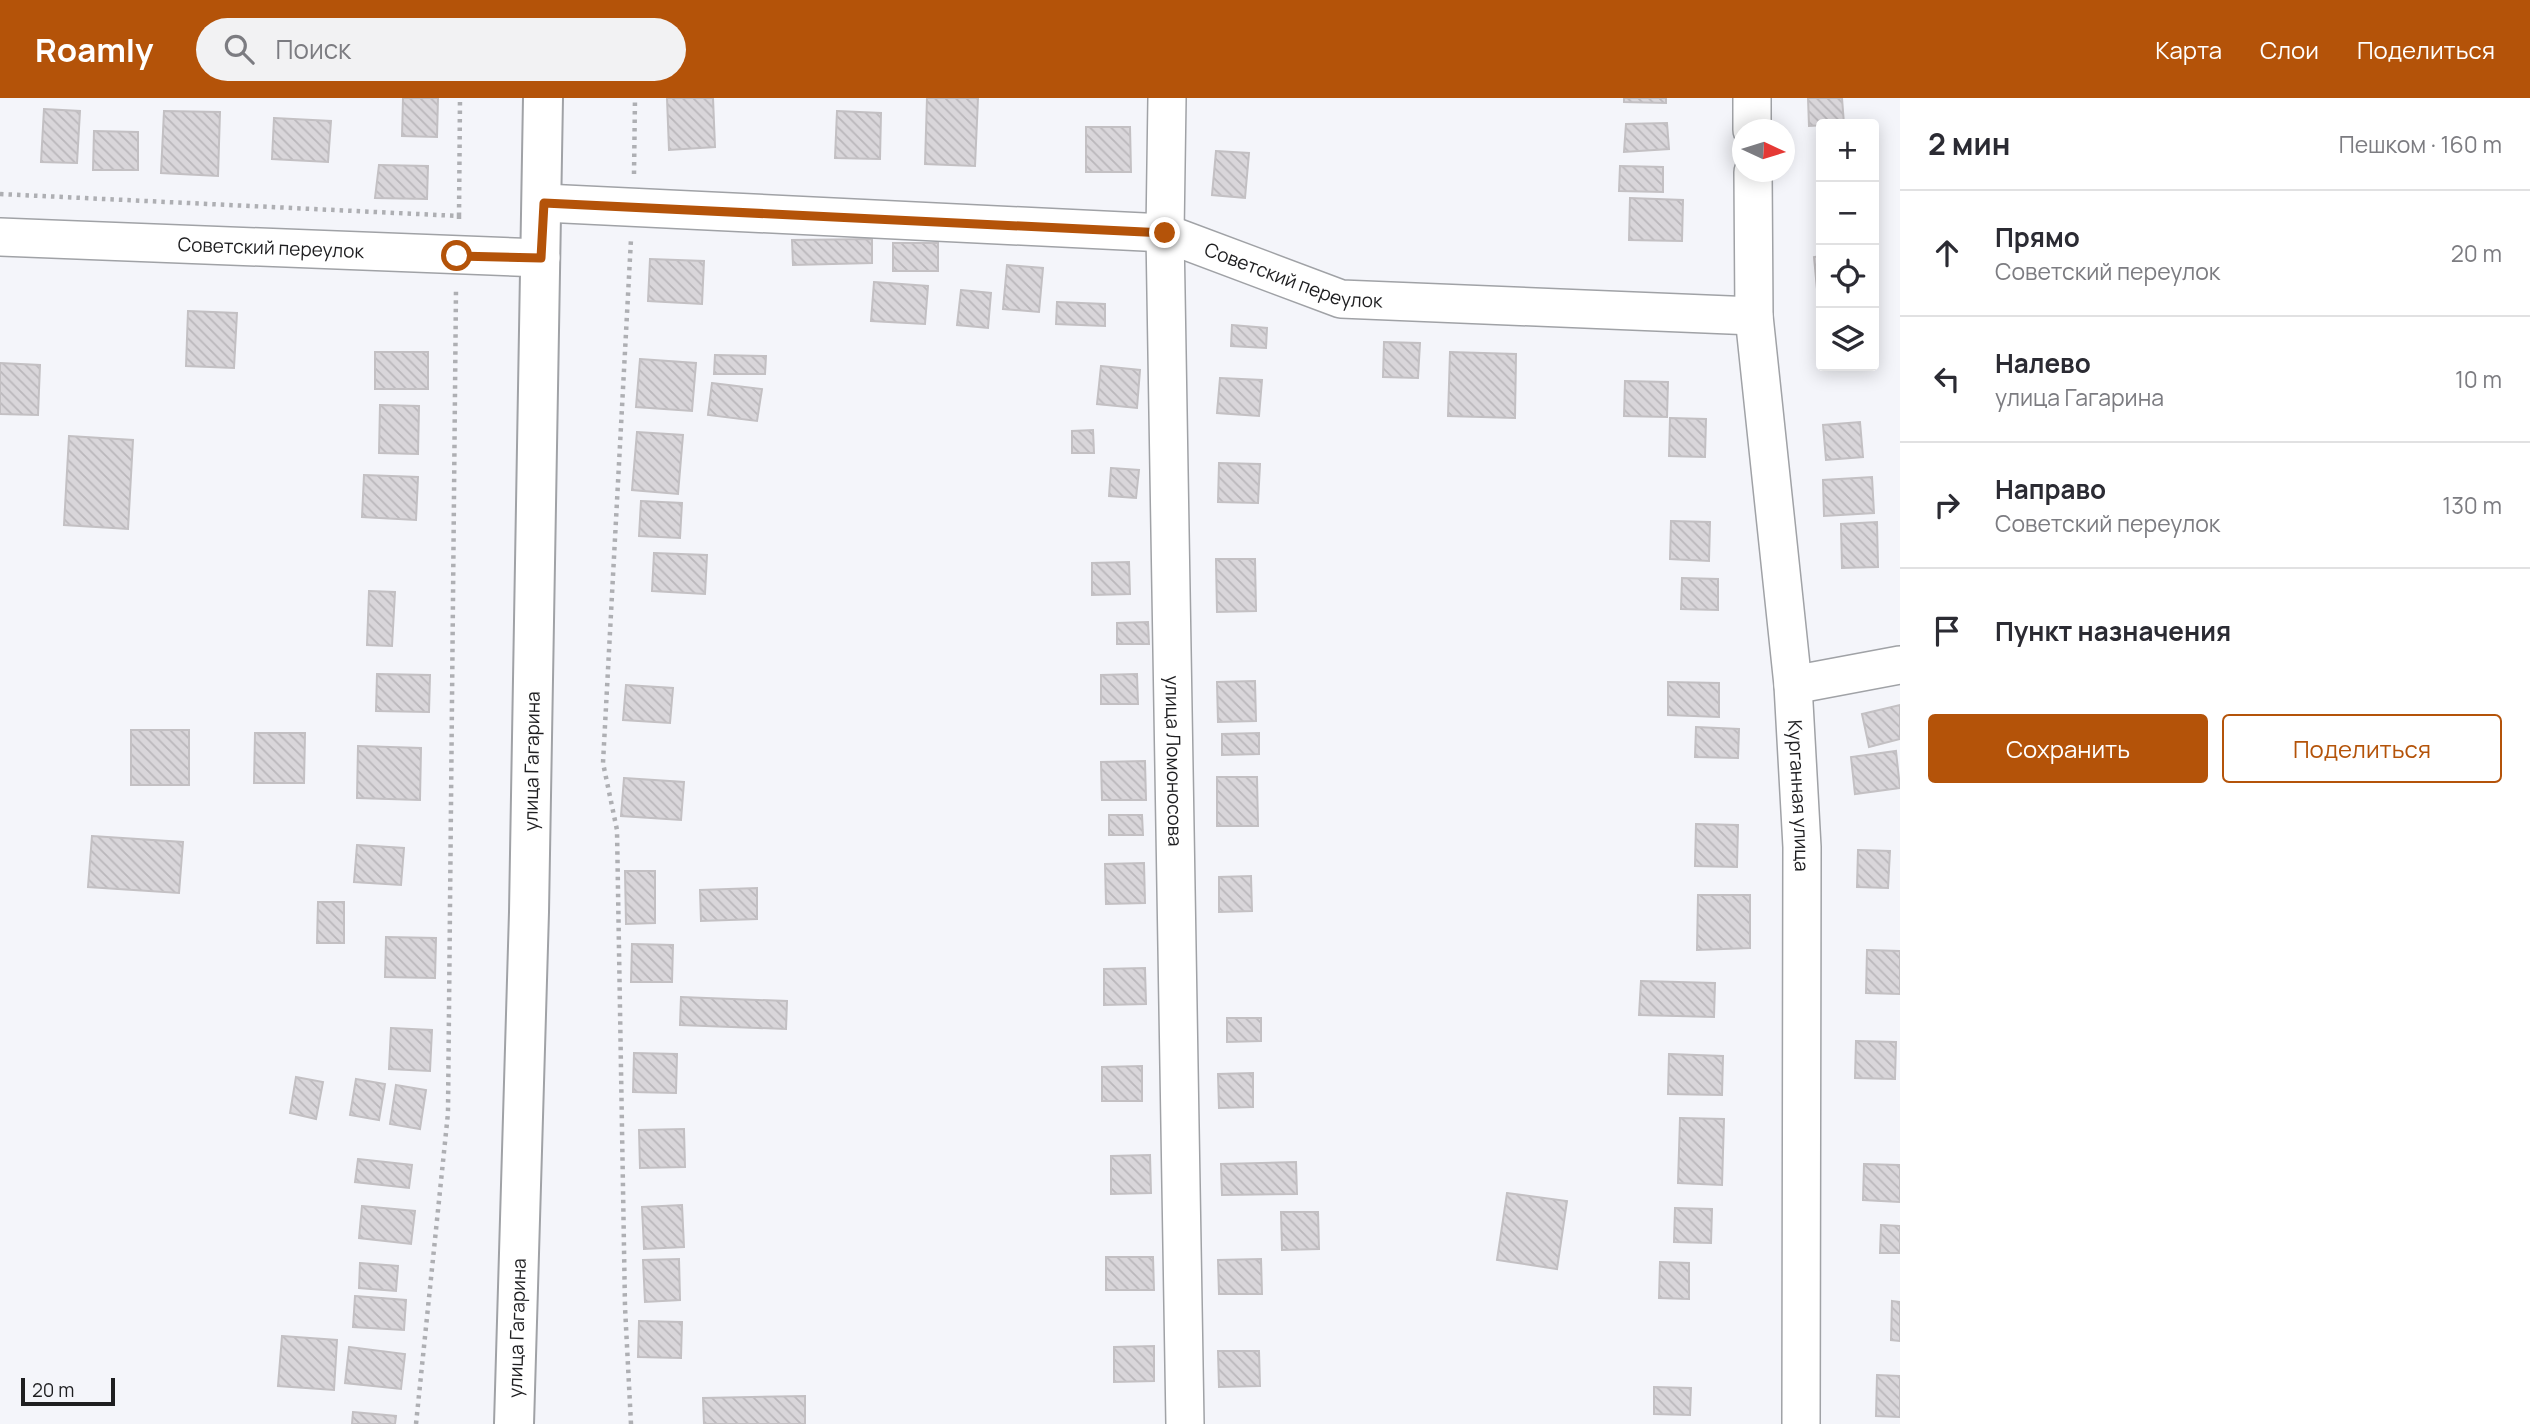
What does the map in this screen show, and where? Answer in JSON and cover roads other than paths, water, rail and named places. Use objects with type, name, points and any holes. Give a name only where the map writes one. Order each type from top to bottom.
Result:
[{"type":"main road","name":"улица Гагарина","points":[[514,1424],[529,898],[544,203],[543,98]]},
{"type":"street","name":"улица Ломоносова","points":[[1167,98],[1165,233],[1185,1424]]},
{"type":"street","points":[[1752,98],[1752,119]]},
{"type":"street","name":"Курганная улица","points":[[1753,182],[1754,316],[1793,685],[1802,847],[1801,1424]]},
{"type":"street","name":"Советский переулок","points":[[544,203],[1165,233],[1341,299],[1754,316]]},
{"type":"street","name":"Советский переулок","points":[[0,237],[541,258]]},
{"type":"street","points":[[1793,685],[1900,665]]}]
